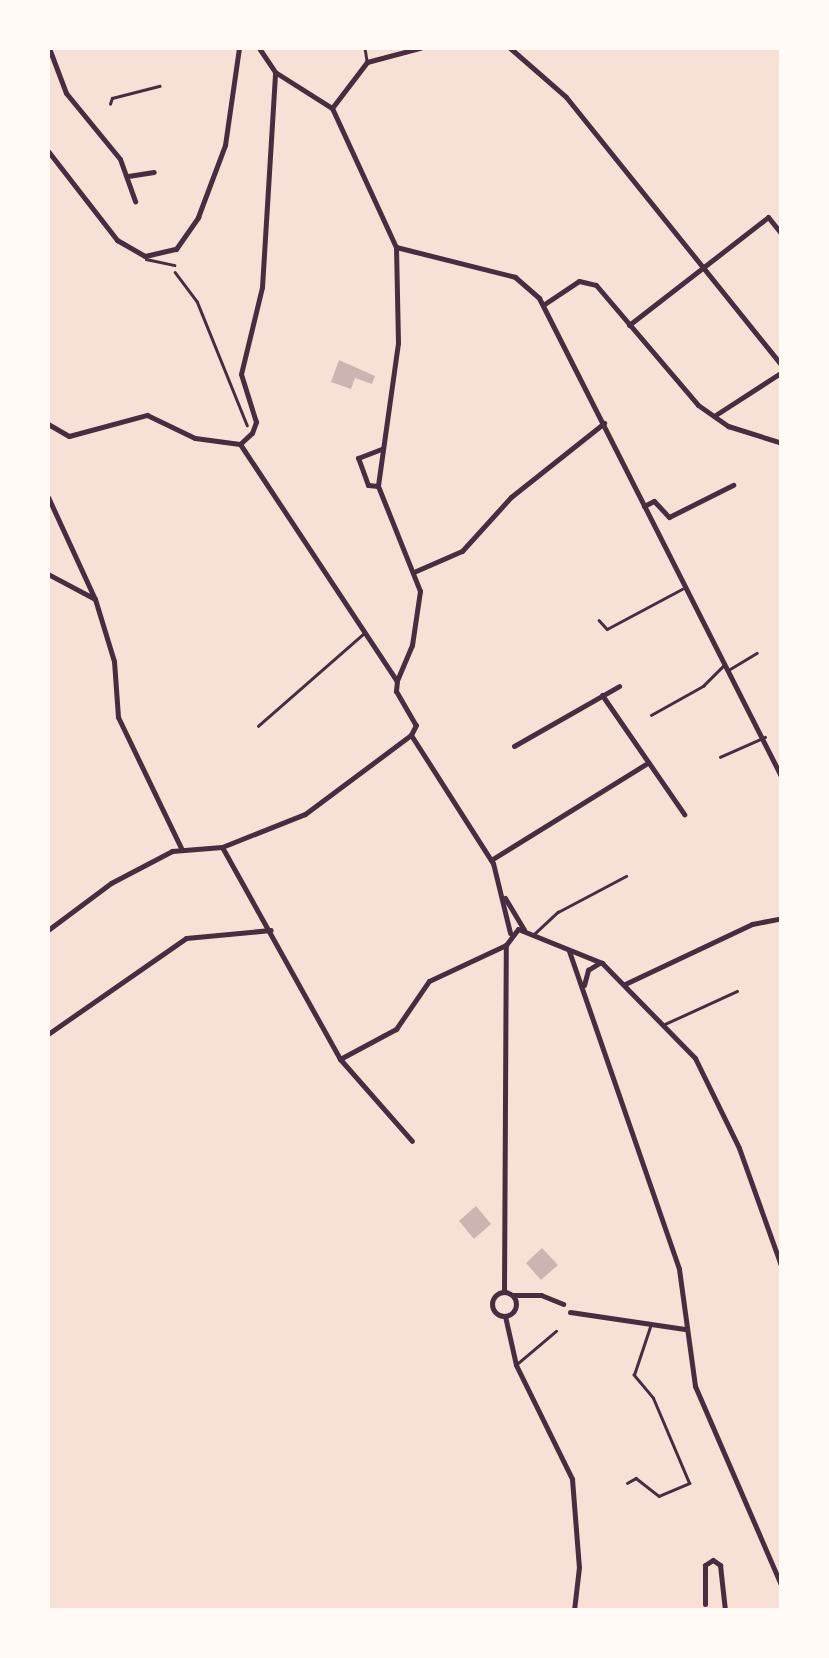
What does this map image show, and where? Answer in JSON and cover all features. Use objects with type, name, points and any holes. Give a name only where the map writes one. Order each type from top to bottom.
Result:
[{"type":"street","points":[[49,48],[66,94],[127,176],[135,201]]},
{"type":"street","points":[[48,150],[117,240],[145,256],[176,249],[198,216],[224,144],[238,48]]},
{"type":"street","points":[[240,444],[252,433],[256,422],[241,374],[262,287],[274,72],[259,48]]},
{"type":"street","points":[[332,108],[367,62],[420,48]]},
{"type":"street","points":[[510,48],[566,96],[705,267],[782,370],[714,416]]},
{"type":"street","points":[[48,930],[136,868],[182,849],[222,847],[304,814],[411,734],[416,725],[396,691],[418,610],[416,571],[378,486],[398,343],[396,247],[332,108],[297,80],[274,72]]},
{"type":"street","points":[[127,176],[154,172]]},
{"type":"street","points":[[628,325],[768,217],[782,234]]},
{"type":"street","points":[[396,247],[515,277],[542,305],[684,588],[765,737],[782,778]]},
{"type":"street","points":[[542,305],[587,280],[714,416],[782,443]]},
{"type":"street","points":[[48,424],[69,436],[147,414],[195,438],[240,444],[397,681]]},
{"type":"street","points":[[416,571],[462,552],[512,497],[604,423]]},
{"type":"street","points":[[378,486],[368,485],[358,458],[381,449]]},
{"type":"street","points":[[644,506],[654,502],[669,517],[733,485]]},
{"type":"street","points":[[48,497],[95,599],[114,661],[118,717],[162,796],[182,849]]},
{"type":"street","points":[[48,574],[95,599]]},
{"type":"street","points":[[514,746],[618,686]]},
{"type":"street","points":[[602,695],[646,764],[657,769],[684,814]]},
{"type":"street","points":[[411,734],[491,860],[513,931],[506,945],[504,1292]]},
{"type":"street","points":[[491,860],[646,764]]},
{"type":"street","points":[[222,847],[340,1058],[412,1141]]},
{"type":"street","points":[[500,887],[524,930],[602,963],[664,1024],[712,1089],[782,1268]]},
{"type":"street","points":[[625,984],[752,924],[782,918]]},
{"type":"street","points":[[48,1034],[186,938],[271,930]]},
{"type":"street","points":[[513,931],[524,930]]},
{"type":"street","points":[[340,1058],[396,1029],[429,981],[506,945]]},
{"type":"street","points":[[569,950],[680,1269],[694,1386],[782,1587]]},
{"type":"street","points":[[584,988],[588,970],[602,963]]},
{"type":"street","points":[[773,1239],[782,1236]]},
{"type":"street","points":[[504,1292],[512,1296],[542,1294],[562,1304]]},
{"type":"street","points":[[504,1292],[491,1302],[505,1316],[516,1365],[572,1479],[579,1567],[574,1610]]},
{"type":"street","points":[[505,1316],[516,1307],[512,1296]]},
{"type":"street","points":[[570,1312],[650,1327],[686,1329]]},
{"type":"street","points":[[705,1604],[706,1565],[713,1560],[720,1565],[725,1610]]},
{"type":"lane","points":[[365,48],[367,62]]},
{"type":"lane","points":[[145,256],[147,264],[174,265]]},
{"type":"lane","points":[[599,620],[608,629],[684,588]]},
{"type":"lane","points":[[258,726],[364,633]]},
{"type":"lane","points":[[650,716],[703,686],[727,667],[757,653]]},
{"type":"lane","points":[[720,757],[765,737]]},
{"type":"lane","points":[[532,936],[558,912],[626,876]]},
{"type":"lane","points":[[664,1024],[736,991]]},
{"type":"lane","points":[[627,1483],[636,1478],[659,1496],[689,1483],[653,1398],[634,1375],[650,1327]]},
{"type":"lane","points":[[516,1365],[556,1331]]},
{"type":"path","points":[[110,104],[112,98],[160,86]]},
{"type":"path","points":[[174,265],[197,302],[252,433]]},
{"type":"building","points":[[339,360],[375,376],[372,384],[355,378],[351,389],[331,382]]},
{"type":"building","points":[[476,1206],[491,1224],[474,1239],[459,1221]]},
{"type":"building","points":[[542,1248],[558,1265],[541,1280],[526,1263]]}]
